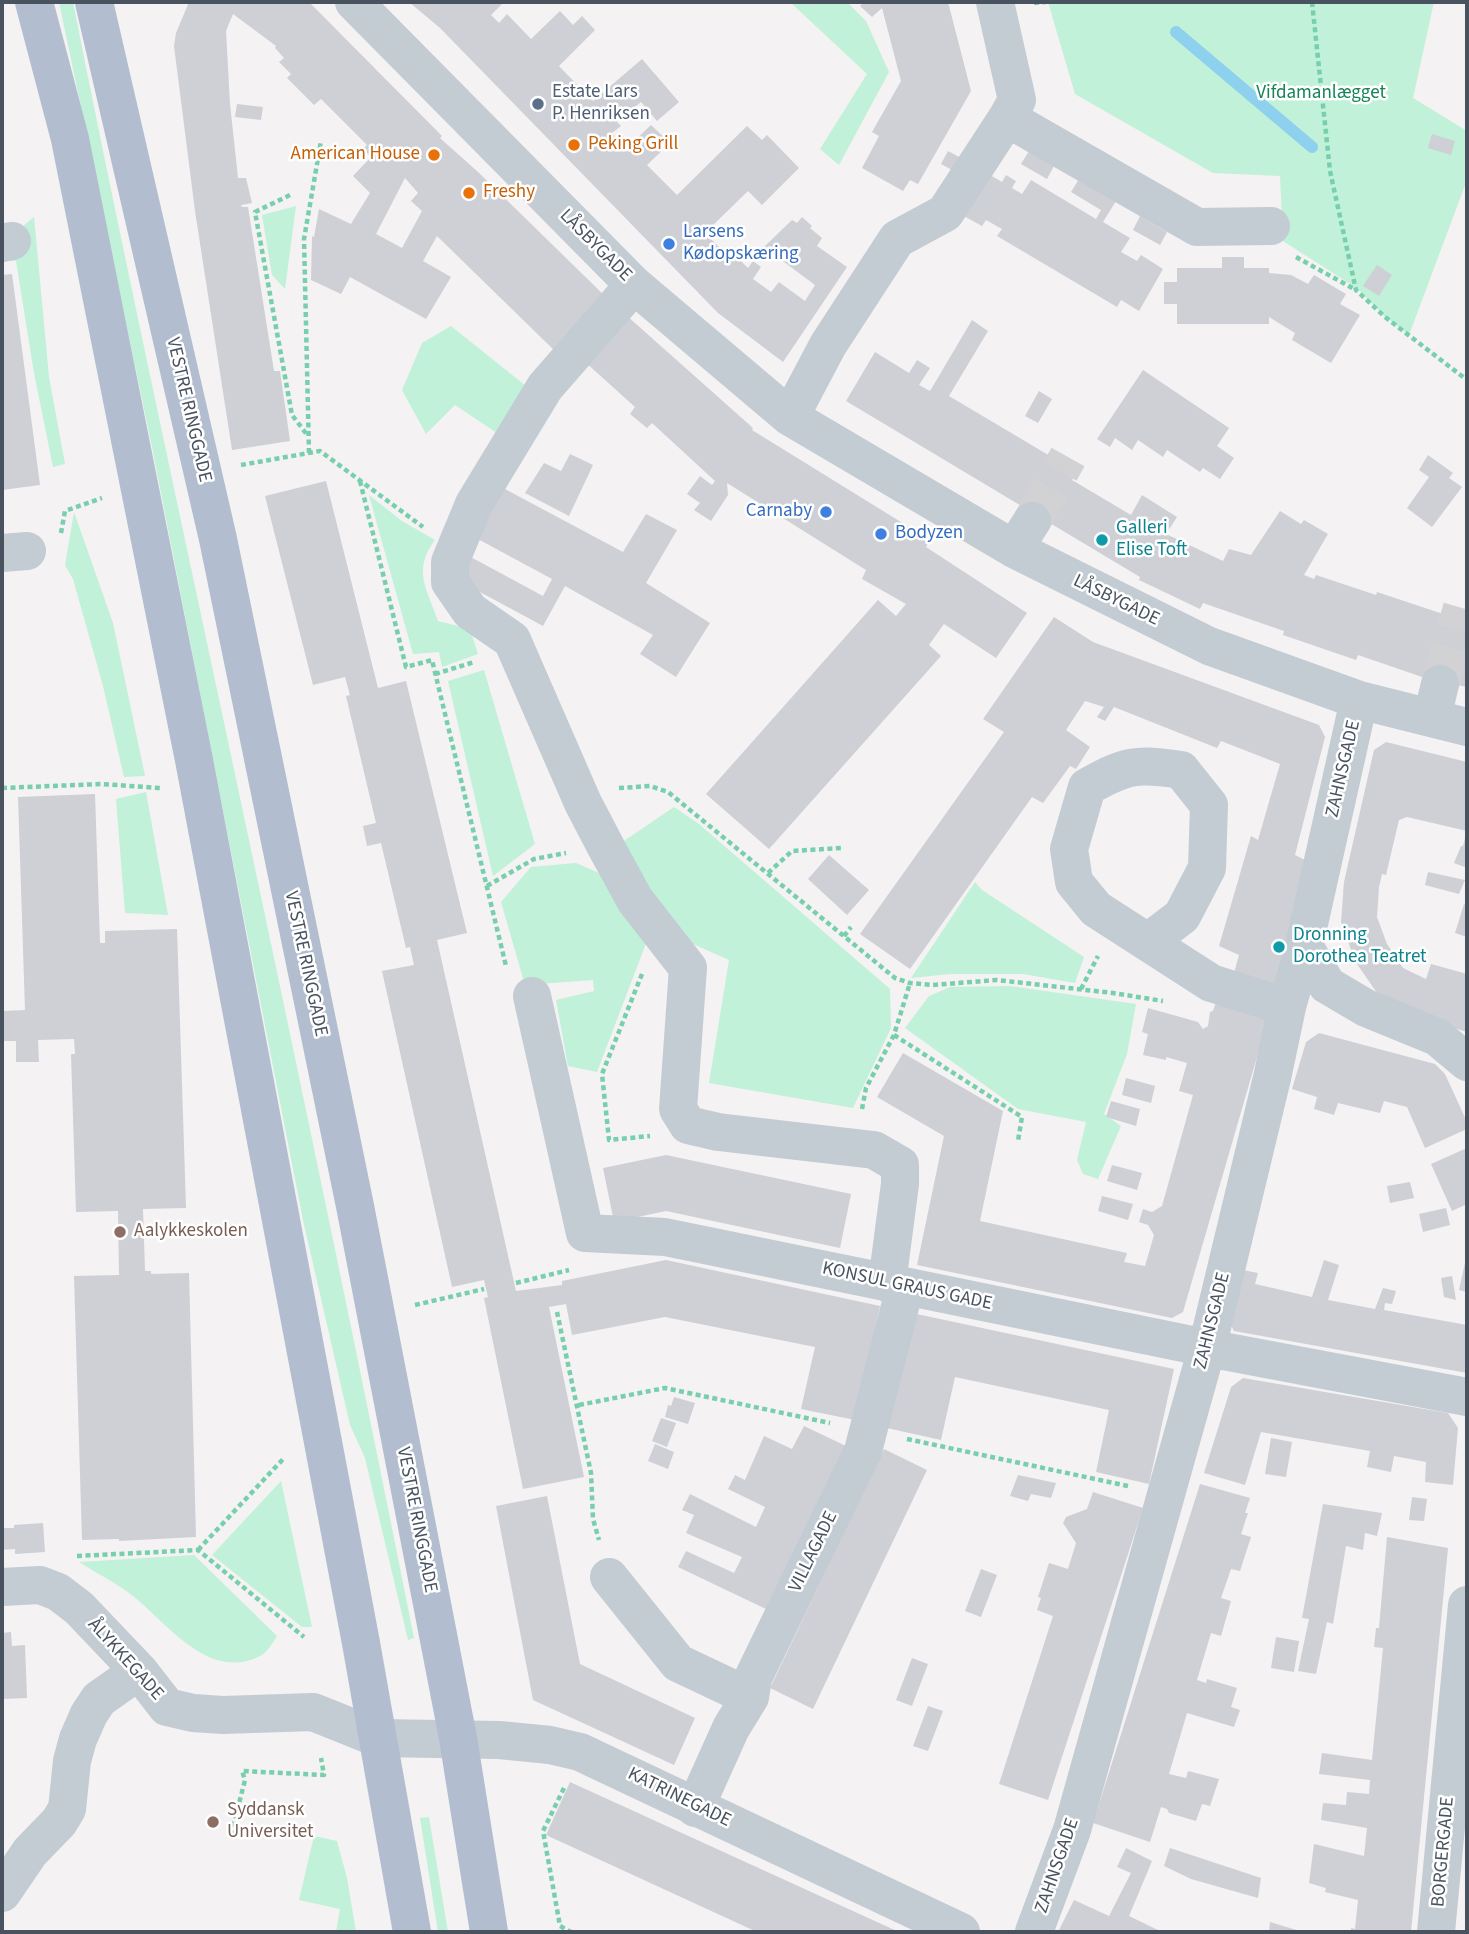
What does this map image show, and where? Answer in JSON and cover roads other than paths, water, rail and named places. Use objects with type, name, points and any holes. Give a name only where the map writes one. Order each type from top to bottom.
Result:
[{"type":"main road","points":[[34,2],[70,139],[200,791],[412,1932]]},
{"type":"main road","name":"VESTRE RINGGADE","points":[[94,2],[202,472],[376,1313],[458,1738],[489,1932]]},
{"type":"street","name":"LÅSBYGADE","points":[[354,2],[634,285],[790,417],[1023,535],[1209,646],[1359,700],[1446,710]]},
{"type":"street","points":[[790,417],[828,345],[897,239],[945,213],[1017,100],[995,2]]},
{"type":"street","points":[[1007,118],[1197,227],[1271,226]]},
{"type":"street","name":"VILLAGADE","points":[[634,285],[545,387],[474,504],[450,562],[450,582],[470,611],[512,640],[583,803],[606,847],[635,900],[688,968],[678,1109],[688,1125],[718,1132],[874,1150],[900,1165],[896,1285],[863,1451],[753,1678],[750,1697],[731,1728],[695,1808]]},
{"type":"street","name":"ZAHNSGADE","points":[[1034,1932],[1072,1830],[1208,1348],[1287,1007],[1304,946],[1359,700]]},
{"type":"street","points":[[1148,942],[1182,916],[1207,868],[1209,805],[1181,770],[1148,765],[1116,770],[1087,787],[1069,849],[1074,883],[1096,909],[1211,983],[1287,1007]]},
{"type":"street","points":[[1304,946],[1327,985],[1366,1008],[1437,1037],[1467,1062]]},
{"type":"street","name":"KONSUL GRAUS GADE","points":[[532,996],[585,1233],[666,1237],[1208,1348],[1467,1397]]},
{"type":"street","points":[[609,1577],[678,1663],[750,1697]]},
{"type":"street","name":"ÅLYKKEGADE","points":[[2,1587],[40,1585],[58,1592],[79,1608],[139,1671],[167,1707],[193,1713],[223,1715],[313,1712],[378,1738]]},
{"type":"street","name":"BORGERGADE","points":[[1437,1932],[1467,1605]]},
{"type":"street","points":[[2,1893],[30,1852],[59,1822],[66,1810],[72,1761],[89,1714],[99,1699],[139,1671]]},
{"type":"street","name":"KATRINEGADE","points":[[378,1738],[458,1738],[540,1744],[580,1752],[961,1932]]},
{"type":"waterway","points":[[1176,32],[1312,147]]},
{"type":"tunnel","points":[[1032,521],[1068,457]]},
{"type":"tunnel","points":[[1440,684],[1462,608]]},
{"type":"place","name":"Estate Lars P. Henriksen","points":[[538,104]]},
{"type":"place","name":"Peking Grill","points":[[574,145]]},
{"type":"place","name":"American House","points":[[434,155]]},
{"type":"place","name":"Freshy","points":[[469,193]]},
{"type":"place","name":"Larsens Kødopskæring","points":[[669,244]]},
{"type":"place","name":"Carnaby","points":[[826,512]]},
{"type":"place","name":"Bodyzen","points":[[881,534]]},
{"type":"place","name":"Galleri Elise Toft","points":[[1102,540]]},
{"type":"place","name":"Dronning Dorothea Teatret","points":[[1279,947]]},
{"type":"place","name":"Aalykkeskolen","points":[[120,1232]]},
{"type":"place","name":"Syddansk Universitet","points":[[213,1822]]},
{"type":"park label","name":"Vifdamanlægget","points":[[1321,94]]}]
